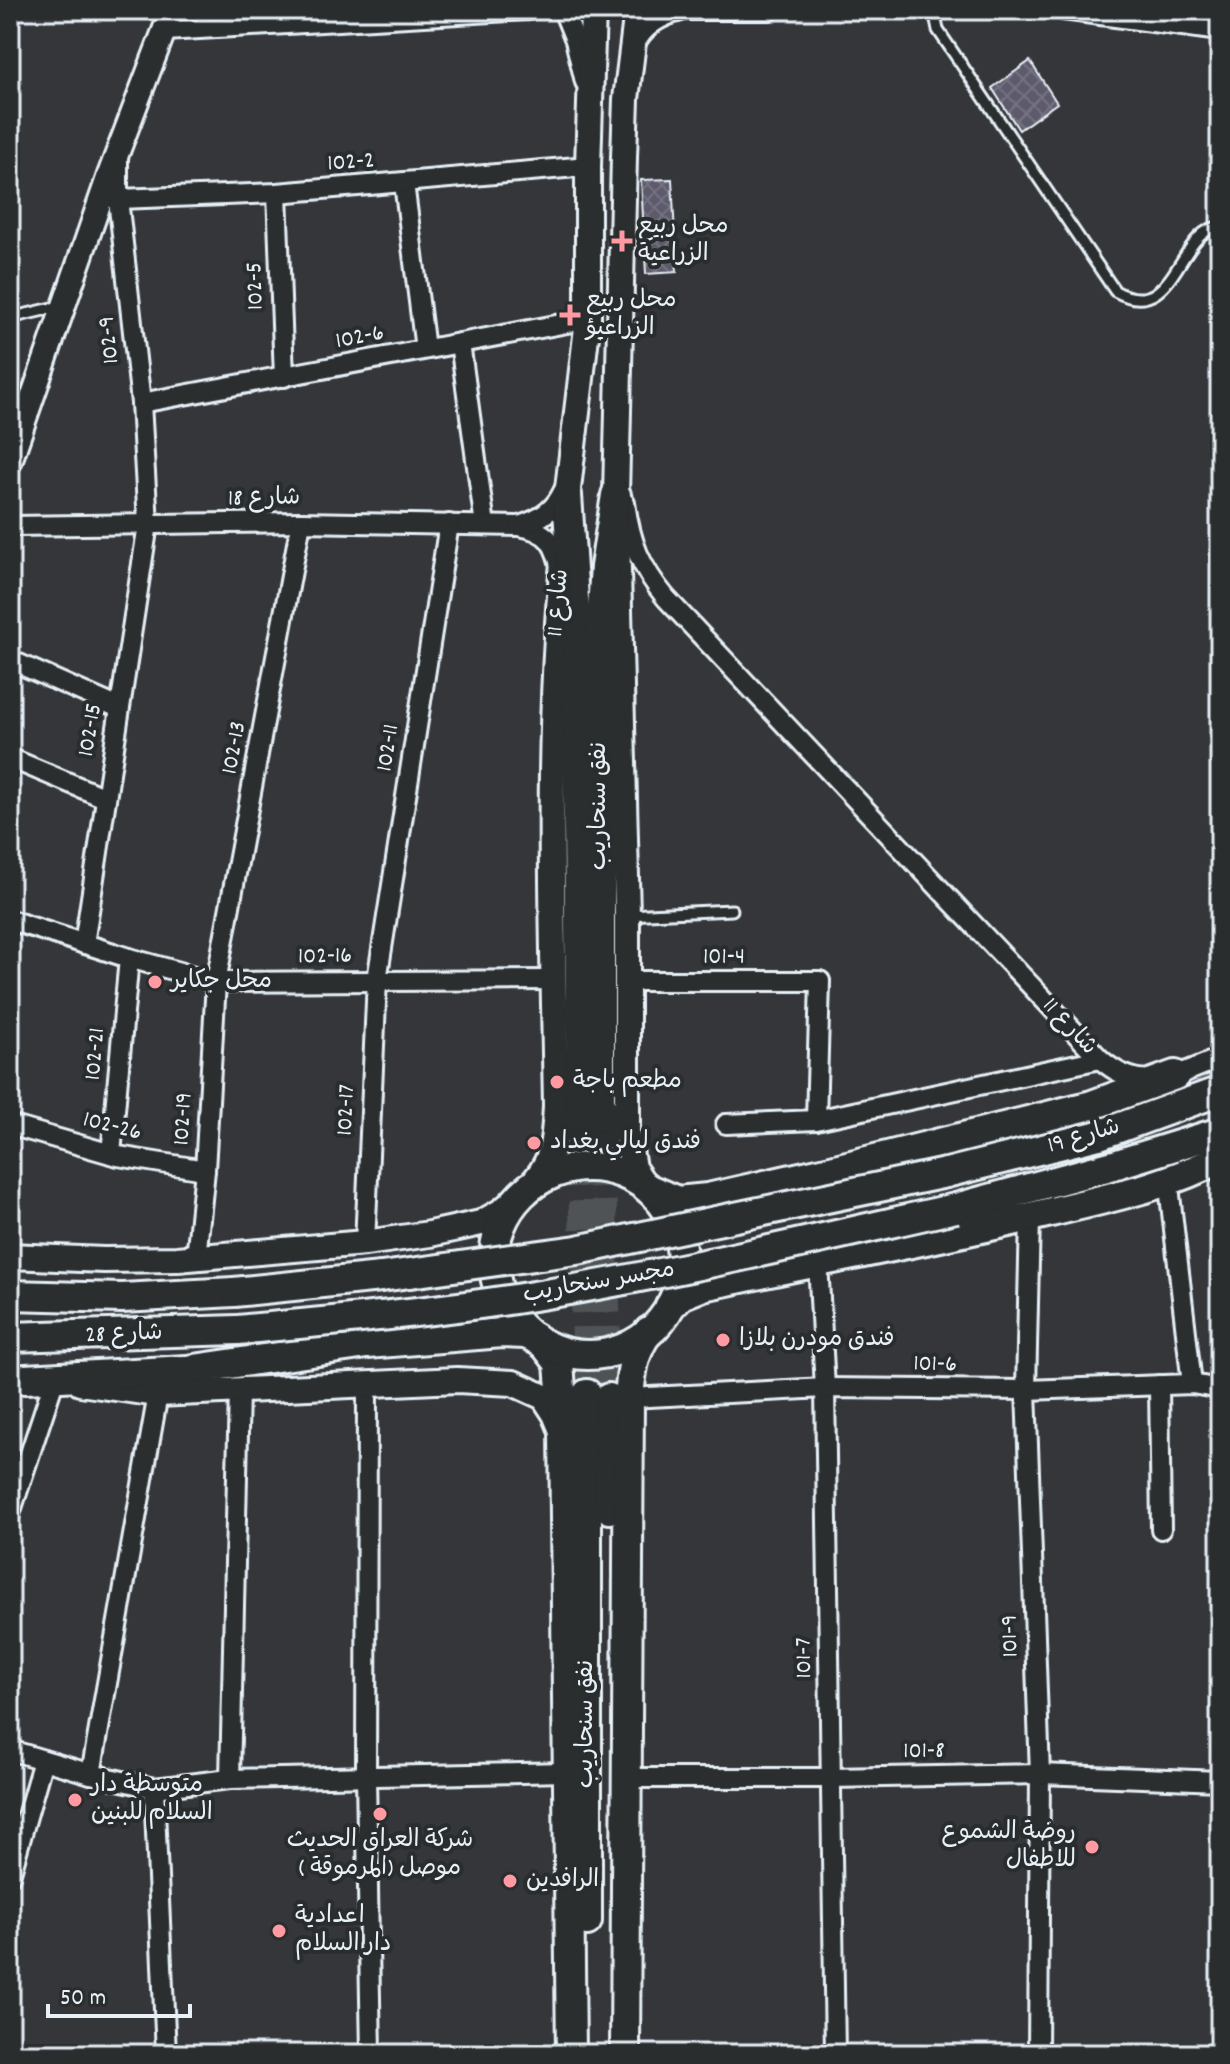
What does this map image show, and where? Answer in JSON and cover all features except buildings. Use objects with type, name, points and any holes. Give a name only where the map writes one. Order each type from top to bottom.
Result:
[{"type":"main road","name":"شارع 11","points":[[10,1256],[104,1260],[196,1258],[365,1243],[481,1223],[502,1211],[524,1192],[546,1167],[554,1145],[579,1114],[554,980],[551,777],[555,652],[568,486],[588,319],[588,166],[593,10]]},
{"type":"main road","name":"شارع 11","points":[[637,10],[624,157],[616,495],[627,915],[629,1154],[633,1168],[649,1189]]},
{"type":"main road","name":"نفق سنحاريب","points":[[568,486],[576,629],[579,1114]]},
{"type":"main road","name":"نفق سنحاريب","points":[[579,1114],[600,634],[605,567],[616,495]]},
{"type":"main road","points":[[564,1432],[559,1363],[540,1342],[518,1325],[508,1311],[495,1280],[494,1263],[499,1230],[506,1215],[524,1192],[556,1172],[589,1167],[622,1173],[677,1201],[708,1198],[1092,1105],[1175,1075]]},
{"type":"main road","name":"شارع 19","points":[[946,1173],[1099,1135],[1220,1091]]},
{"type":"main road","points":[[579,1114],[561,1123],[577,1135],[598,1136],[614,1128],[627,1100]]},
{"type":"main road","name":"شارع 19","points":[[956,1208],[1220,1132]]},
{"type":"main road","points":[[629,1432],[608,1397],[632,1364],[649,1331],[681,1295],[703,1286],[1030,1217],[1119,1195],[1204,1167],[1220,1158]]},
{"type":"main road","name":"مجسر سنحاريب","points":[[234,1292],[381,1277],[577,1250],[946,1173]]},
{"type":"main road","points":[[649,1189],[671,1217],[681,1249],[679,1282],[670,1306]]},
{"type":"main road","name":"مجسر سنحاريب","points":[[238,1330],[380,1316],[578,1288],[956,1208]]},
{"type":"main road","name":"شارع 28","points":[[10,1295],[122,1298],[234,1292]]},
{"type":"main road","name":"شارع 28","points":[[10,1337],[238,1330]]},
{"type":"main road","points":[[18,1379],[187,1370],[367,1344],[502,1333],[525,1334],[569,1353],[594,1355],[619,1349],[649,1331]]},
{"type":"main road","points":[[18,1379],[158,1394],[457,1380],[513,1383],[544,1397],[564,1432]]},
{"type":"main road","points":[[571,2054],[564,1409],[576,1391],[591,1384],[602,1384],[621,1393],[626,1401],[629,1432],[625,2054]]},
{"type":"main road","name":"نفق سنحاريب","points":[[588,2054],[608,1397]]},
{"type":"main road","name":"نفق سنحاريب","points":[[608,1397],[614,2054]]},
{"type":"street","points":[[10,462],[118,152],[168,20],[198,29],[294,17],[529,10]]},
{"type":"street","points":[[563,10],[581,63],[589,121]]},
{"type":"street","points":[[631,56],[636,41],[648,26],[664,15],[677,11],[769,10]]},
{"type":"street","points":[[1063,10],[1220,31]]},
{"type":"street","name":"102-9","points":[[118,152],[118,199],[141,403],[148,524]]},
{"type":"street","name":"102-2","points":[[118,199],[277,193],[588,166]]},
{"type":"street","points":[[404,183],[425,349]]},
{"type":"street","name":"102-5","points":[[277,193],[284,377]]},
{"type":"street","name":"102-6","points":[[141,403],[588,319]]},
{"type":"street","points":[[460,343],[485,525]]},
{"type":"street","name":"شارع 11","points":[[619,446],[628,522],[645,572],[1100,1059],[1113,1071],[1129,1079],[1150,1081],[1220,1058]]},
{"type":"street","points":[[519,526],[541,518],[551,510],[568,486]]},
{"type":"street","name":"شارع 18","points":[[10,526],[301,522],[519,526]]},
{"type":"street","name":"102-13","points":[[216,982],[301,522]]},
{"type":"street","name":"102-15","points":[[84,944],[148,524]]},
{"type":"street","name":"102-11","points":[[377,980],[449,524]]},
{"type":"street","points":[[519,526],[546,536],[558,556],[562,574]]},
{"type":"street","points":[[10,660],[119,708]]},
{"type":"street","points":[[10,758],[105,798]]},
{"type":"street","name":"102-16","points":[[10,920],[216,982],[554,980]]},
{"type":"street","name":"102-21","points":[[111,1154],[129,958]]},
{"type":"street","name":"102-17","points":[[365,1243],[377,980]]},
{"type":"street","name":"101-4","points":[[628,981],[820,981],[816,1120]]},
{"type":"street","name":"102-19","points":[[196,1258],[205,1170],[216,982]]},
{"type":"street","points":[[726,1124],[816,1120],[1100,1059]]},
{"type":"street","name":"102-26","points":[[10,1125],[111,1154],[205,1170]]},
{"type":"street","points":[[1168,1178],[1192,1384]]},
{"type":"street","name":"101-9","points":[[1030,1217],[1026,1390],[1040,1774],[1038,2054]]},
{"type":"street","name":"101-7","points":[[818,1262],[825,1388],[835,2054]]},
{"type":"street","points":[[10,1514],[54,1381]]},
{"type":"street","name":"101-6","points":[[608,1397],[825,1388],[1026,1390],[1192,1384],[1220,1389]]},
{"type":"street","points":[[367,1385],[366,1776],[371,2054]]},
{"type":"street","points":[[1159,1385],[1161,1529]]},
{"type":"street","points":[[230,1779],[239,1390]]},
{"type":"street","points":[[91,1774],[158,1394]]},
{"type":"street","points":[[10,1750],[91,1774],[154,1788],[230,1779],[566,1772]]},
{"type":"street","points":[[10,1876],[43,1760]]},
{"type":"street","name":"101-8","points":[[629,1778],[1040,1774],[1220,1781]]},
{"type":"street","points":[[154,1788],[166,2054]]},
{"type":"lane","points":[[198,29],[208,10]]},
{"type":"lane","points":[[934,10],[938,30],[1115,291],[1129,299],[1150,297],[1168,281],[1192,245],[1213,227],[1220,227]]},
{"type":"lane","points":[[10,318],[65,305]]},
{"type":"lane","points":[[627,915],[732,910]]},
{"type":"tunnel","points":[[581,1117],[587,1394]]},
{"type":"tunnel","points":[[600,1117],[609,1398]]},
{"type":"place","name":"محل ربيع الزراعية","points":[[622,241]]},
{"type":"place","name":"محل ربيع الزراعيؤ","points":[[570,315]]},
{"type":"place","name":"محل جكاير","points":[[155,982]]},
{"type":"place","name":"مطعم باجة","points":[[557,1082]]},
{"type":"place","name":"فندق ليالي بغداد","points":[[534,1143]]},
{"type":"place","name":"فندق مودرن بلازا","points":[[723,1340]]},
{"type":"place","name":"متوسطة دار السلام للبنين","points":[[75,1800]]},
{"type":"place","name":"شركة العراق الحديث ( المرموقة) موصل","points":[[380,1814]]},
{"type":"place","name":"روضة الشموع للاطفال","points":[[1092,1847]]},
{"type":"place","name":"الرافدين","points":[[510,1881]]},
{"type":"place","name":"اعدادية دار السلام","points":[[279,1931]]}]
